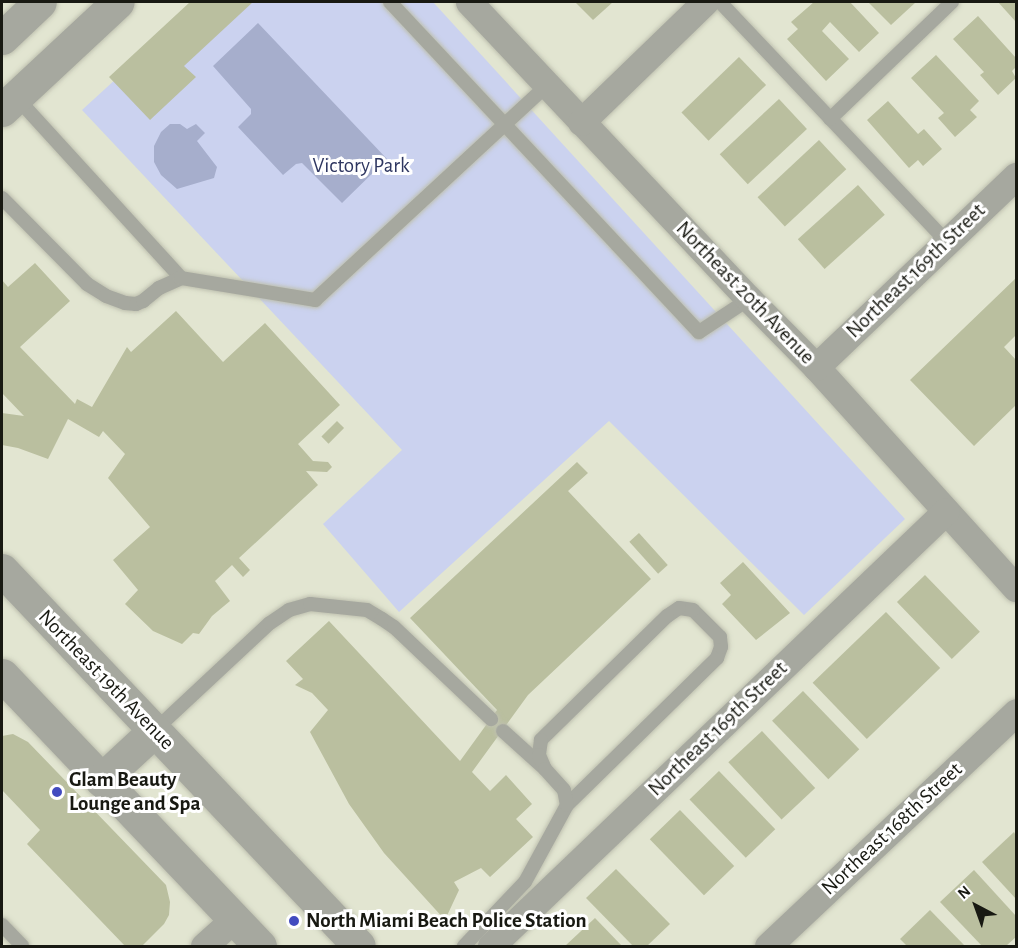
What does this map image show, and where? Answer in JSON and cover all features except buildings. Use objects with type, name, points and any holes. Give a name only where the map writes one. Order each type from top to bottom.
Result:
[{"type":"street","points":[[2,38],[40,2]]},
{"type":"street","points":[[8,103],[118,2]]},
{"type":"street","name":"Northeast 20th Avenue","points":[[470,2],[581,122],[816,367],[946,512],[1014,580]]},
{"type":"street","points":[[581,122],[705,2]]},
{"type":"street","name":"Northeast 169th Street","points":[[816,367],[1017,176]]},
{"type":"street","name":"Northeast 169th Street","points":[[490,946],[946,512]]},
{"type":"street","name":"Northeast 19th Avenue","points":[[2,570],[359,946]]},
{"type":"street","points":[[2,675],[260,946]]},
{"type":"street","name":"Northeast 168th Street","points":[[768,946],[1017,712]]},
{"type":"street","points":[[101,780],[154,731]]},
{"type":"street","points":[[204,946],[234,919]]},
{"type":"lane","points":[[390,2],[699,332],[749,299]]},
{"type":"lane","points":[[720,2],[947,242]]},
{"type":"lane","points":[[830,118],[952,2]]},
{"type":"lane","points":[[2,198],[87,284],[106,296],[136,304],[159,288],[181,278],[315,300],[547,85]]},
{"type":"lane","points":[[8,103],[181,278]]},
{"type":"lane","points":[[154,731],[270,623],[290,610],[310,604],[367,610],[382,619],[491,720]]},
{"type":"lane","points":[[464,946],[525,882],[567,805],[717,658],[721,647],[720,637],[693,610],[679,608],[667,616],[541,740],[539,755],[545,770]]},
{"type":"lane","points":[[503,731],[564,790],[567,805]]},
{"type":"lane","points":[[2,925],[22,946]]},
{"type":"green space","name":"Victory Park","points":[[200,2],[433,2],[905,519],[804,615],[609,421],[399,612],[323,524],[402,450],[82,110]]},
{"type":"shaded area","points":[[258,23],[387,159],[342,203],[302,163],[296,164],[283,175],[238,127],[251,114],[251,109],[213,66]]},
{"type":"shaded area","points":[[170,124],[180,124],[187,129],[196,124],[205,133],[197,141],[217,167],[214,178],[177,189],[161,175],[154,162],[154,146],[161,132]]},
{"type":"place","name":"Glam Beauty Lounge and Spa","points":[[57,792]]},
{"type":"place","name":"North Miami Beach Police Station","points":[[294,921]]}]
